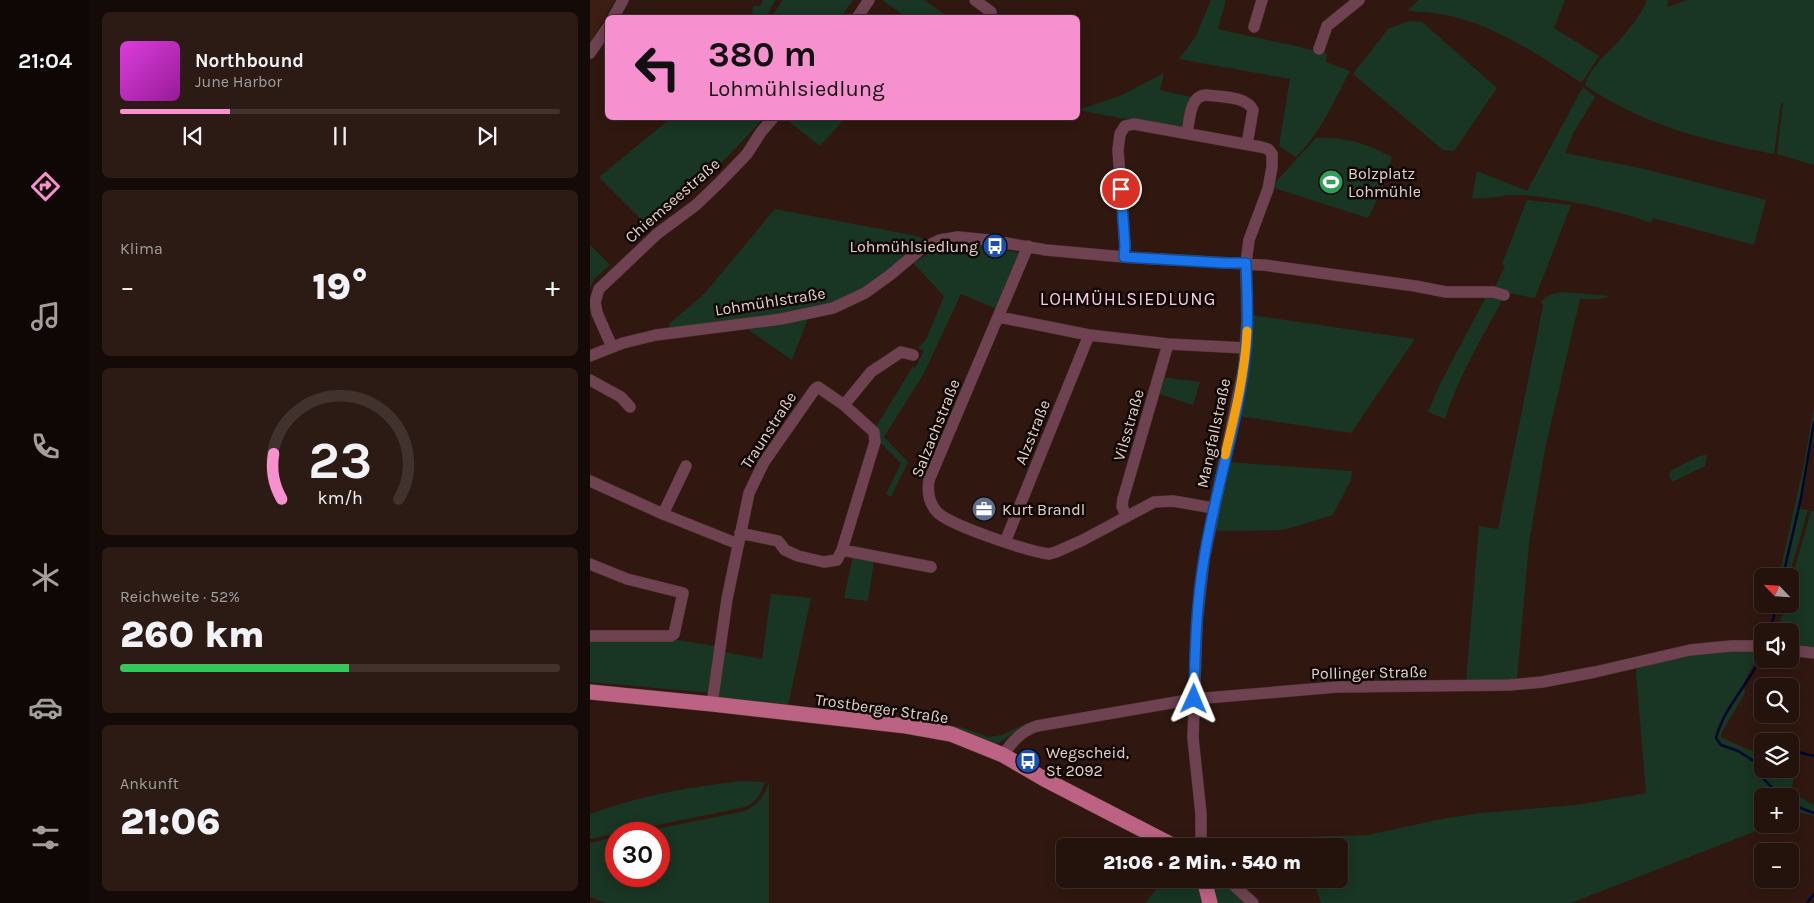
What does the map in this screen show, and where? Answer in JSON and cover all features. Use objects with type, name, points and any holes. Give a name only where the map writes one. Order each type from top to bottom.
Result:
[{"type":"main road","name":"Trostberger Straße","points":[[590,692],[927,729],[961,738],[1003,755],[1046,780],[1158,838]]},
{"type":"main road","points":[[1206,888],[1210,903]]},
{"type":"street","points":[[615,15],[623,0]]},
{"type":"street","points":[[859,15],[869,0]]},
{"type":"street","points":[[975,0],[991,12]]},
{"type":"street","points":[[1254,27],[1262,0]]},
{"type":"street","points":[[1319,49],[1328,26],[1359,0]]},
{"type":"street","points":[[590,53],[605,31]]},
{"type":"street","points":[[1187,133],[1194,102],[1197,97],[1206,95],[1243,101],[1251,106],[1253,110],[1247,144]]},
{"type":"street","name":"Chiemseestraße","points":[[612,347],[593,306],[602,285],[657,234],[696,205],[719,183],[748,154],[770,120]]},
{"type":"street","points":[[1124,257],[1125,246],[1118,150],[1122,130],[1129,124],[1134,124],[1268,149],[1273,159],[1268,189],[1249,240],[1246,263]]},
{"type":"street","name":"Lohmühlstraße","points":[[590,356],[612,347],[656,335],[781,318],[833,308],[865,294],[921,249],[940,240],[962,237],[1028,246]]},
{"type":"street","points":[[1225,263],[1232,259],[1249,240]]},
{"type":"street","points":[[1028,246],[1124,257],[1246,263],[1446,292],[1493,292],[1504,295]]},
{"type":"street","name":"Salzachstraße","points":[[1028,246],[929,480],[928,494],[932,505],[944,518],[1005,542],[1053,554],[1157,501],[1173,501],[1213,508]]},
{"type":"street","name":"Mangfallstraße","points":[[1201,838],[1201,814],[1193,748],[1197,622],[1200,586],[1213,508],[1235,416],[1246,348],[1246,263]]},
{"type":"street","points":[[999,317],[1089,335],[1168,344],[1246,348]]},
{"type":"street","name":"Alzstraße","points":[[1005,542],[1089,335]]},
{"type":"street","name":"Vilsstraße","points":[[1126,516],[1123,510],[1123,499],[1168,344]]},
{"type":"street","points":[[590,481],[663,514],[739,538],[773,539],[778,541],[790,554],[824,562],[837,560],[842,550],[875,442],[874,432],[870,427],[844,405],[876,368],[902,352],[913,355]]},
{"type":"street","points":[[590,380],[621,397],[630,407]]},
{"type":"street","name":"Traunstraße","points":[[712,704],[727,599],[749,493],[757,474],[815,389],[820,388],[844,405]]},
{"type":"street","points":[[663,514],[686,466]]},
{"type":"street","points":[[842,550],[931,566]]},
{"type":"street","points":[[590,564],[626,579],[682,593],[674,634],[671,636],[590,636]]},
{"type":"street","name":"Pollinger Straße","points":[[1003,755],[1018,736],[1028,729],[1037,726],[1194,699],[1337,687],[1526,684],[1567,678],[1690,650],[1754,646]]},
{"type":"street","points":[[1799,652],[1814,654]]},
{"type":"street","points":[[1237,888],[1253,903]]},
{"type":"shaded area","points":[[590,0],[615,0],[605,15],[590,42]]},
{"type":"green space","points":[[763,0],[775,0],[767,15],[752,15],[753,6],[760,6]]},
{"type":"green space","points":[[783,0],[853,0],[842,15],[772,15]]},
{"type":"green space","points":[[882,0],[924,0],[945,15],[903,15]]},
{"type":"green space","points":[[1211,0],[1226,0],[1218,29],[1327,53],[1326,62],[1350,71],[1320,127],[1296,157],[1279,146],[1290,79],[1179,59],[1196,36]]},
{"type":"green space","points":[[1419,0],[1565,0],[1554,28],[1599,56],[1583,81],[1580,82],[1499,33],[1446,15],[1408,10]]},
{"type":"green space","points":[[1647,0],[1669,0],[1667,7],[1687,0],[1814,0],[1814,165],[1777,154],[1783,103],[1781,103],[1774,154],[1676,130],[1629,111],[1585,85],[1593,69],[1629,29]]},
{"type":"green space","points":[[1409,21],[1422,22],[1497,88],[1454,151],[1443,150],[1353,74],[1388,29]]},
{"type":"green space","points":[[1164,73],[1160,90],[1191,97],[1186,124],[1180,129],[1080,110],[1122,95]]},
{"type":"green space","points":[[1583,87],[1595,97],[1574,132],[1565,153],[1640,168],[1766,200],[1754,245],[1653,218],[1651,223],[1607,210],[1561,200],[1515,195],[1472,198],[1477,171],[1527,191]]},
{"type":"green space","points":[[669,120],[761,120],[723,161],[650,228],[599,177]]},
{"type":"green space","points":[[787,120],[843,120],[820,146]]},
{"type":"green space","name":"Bolzplatz Lohmühle","points":[[1316,138],[1336,138],[1356,142],[1392,157],[1382,190],[1368,218],[1271,187]]},
{"type":"green space","points":[[1527,200],[1571,205],[1535,298],[1503,292],[1495,287],[1505,266],[1502,264]]},
{"type":"green space","points":[[775,209],[917,236],[923,239],[924,243],[861,292],[821,308],[670,328],[669,324],[705,293]]},
{"type":"green space","points":[[968,243],[985,245],[1020,255],[999,310],[961,294],[923,375],[884,437],[908,462],[891,497],[886,494],[901,463],[879,441],[876,427],[924,351],[918,348],[926,340],[944,296],[913,263],[939,247]]},
{"type":"green space","points":[[590,245],[610,265],[594,279],[590,288]]},
{"type":"green space","points":[[1562,292],[1611,296],[1599,299],[1580,299],[1545,449],[1529,543],[1517,680],[1466,682],[1479,526],[1498,529],[1543,306],[1541,301],[1550,295]]},
{"type":"green space","points":[[1488,293],[1503,299],[1464,373],[1445,419],[1428,412],[1440,384]]},
{"type":"green space","points":[[1252,315],[1415,339],[1351,433],[1238,416]]},
{"type":"green space","points":[[806,317],[807,321],[792,360],[743,326]]},
{"type":"green space","points":[[1162,377],[1200,382],[1193,405],[1157,393]]},
{"type":"green space","points":[[1814,406],[1814,433],[1800,509],[1808,510],[1791,568],[1781,568],[1805,459]]},
{"type":"green space","points":[[1707,455],[1705,466],[1672,482],[1669,474],[1672,470],[1699,456]]},
{"type":"green space","points":[[1227,462],[1352,471],[1351,480],[1333,515],[1283,530],[1212,531]]},
{"type":"green space","points":[[1811,511],[1814,511],[1814,649],[1799,647],[1799,623],[1780,623],[1783,613],[1799,613],[1799,568],[1795,568]]},
{"type":"green space","points":[[853,556],[874,560],[868,601],[844,598]]},
{"type":"green space","points":[[771,594],[811,598],[788,706],[924,720],[964,728],[988,737],[1002,735],[1027,723],[1038,721],[1022,727],[999,743],[992,743],[718,698],[723,652],[762,659]]},
{"type":"green space","points":[[677,640],[717,646],[710,687],[707,692],[702,692],[590,682],[590,641]]},
{"type":"green space","points":[[1754,649],[1754,664],[1744,682],[1745,693],[1722,732],[1721,737],[1754,751],[1754,778],[1794,778],[1793,788],[1754,788],[1754,832],[1571,903],[1321,903],[1316,888],[1348,888],[1348,838],[1300,837],[1368,835],[1480,813],[1577,805],[1646,793],[1636,673],[1637,665],[1690,653]]},
{"type":"green space","points":[[741,781],[765,782],[758,797],[745,807],[670,822],[605,822],[605,836],[590,839],[590,814],[627,802],[703,786]]},
{"type":"green space","points":[[769,782],[769,903],[605,903],[590,897],[590,843],[605,840],[605,887],[670,887],[670,826],[745,811],[754,806],[765,792]]},
{"type":"green space","points":[[1799,796],[1814,805],[1814,816],[1799,814]]},
{"type":"green space","points":[[1158,888],[1203,888],[1207,903],[1145,903]]},
{"type":"green space","points":[[1210,888],[1234,888],[1250,903],[1214,903]]},
{"type":"waterway","points":[[1785,568],[1801,498],[1814,422]]},
{"type":"waterway","points":[[1772,623],[1775,613]]},
{"type":"waterway","points":[[1754,761],[1738,751],[1721,745],[1716,738],[1725,716],[1756,668]]},
{"type":"waterway","points":[[1799,752],[1814,756]]},
{"type":"waterway","points":[[1763,778],[1772,788]]},
{"type":"waterway","points":[[1799,807],[1814,813]]},
{"type":"waterway","points":[[1807,903],[1814,894]]},
{"type":"slow traffic","points":[[1225,455],[1241,384],[1247,331]]},
{"type":"place","name":"Bolzplatz Lohmühle","points":[[1331,182]]},
{"type":"place","name":"Lohmühlsiedlung","points":[[995,246]]},
{"type":"place","name":"Kurt Brandl","points":[[984,509]]},
{"type":"place","name":"Wegscheid, St 2092","points":[[1028,761]]},
{"type":"district","name":"LOHMÜHLSIEDLUNG","points":[[1128,299]]},
{"type":"route","points":[[1121,189],[1124,257],[1246,263],[1247,322],[1244,367],[1235,416],[1213,508],[1204,559],[1197,622],[1194,699]]}]
